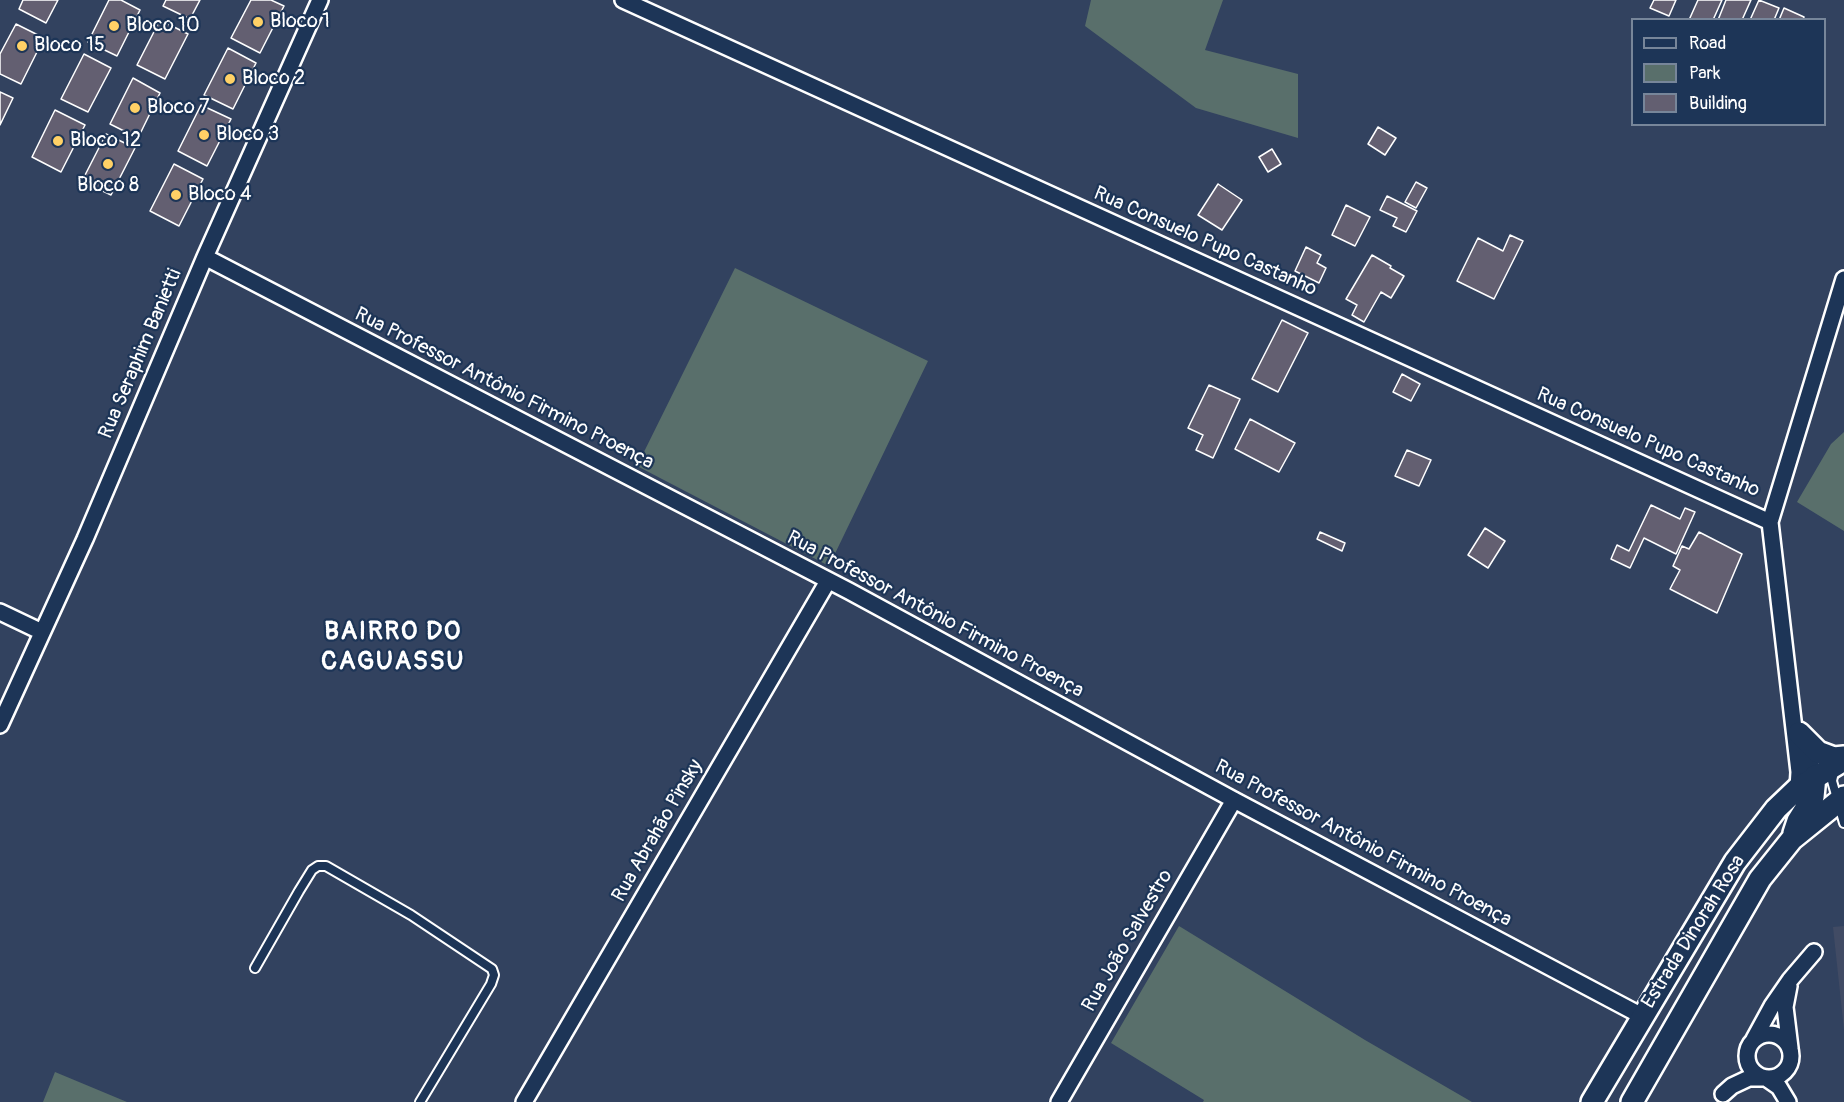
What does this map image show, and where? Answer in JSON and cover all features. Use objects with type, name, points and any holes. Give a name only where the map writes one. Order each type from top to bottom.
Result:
[{"type":"main road","points":[[1796,724],[1818,752],[1844,760]]},
{"type":"main road","name":"Estrada Dinorah Rosa","points":[[1592,1102],[1735,862],[1776,809],[1806,782],[1844,760]]},
{"type":"main road","points":[[1792,839],[1798,821],[1813,796],[1806,782]]},
{"type":"main road","name":"Estrada Dinorah Rosa","points":[[1632,1102],[1760,879],[1792,839],[1841,800]]},
{"type":"street","name":"Rua Seraphim Banietti","points":[[0,725],[85,539],[205,257],[320,0]]},
{"type":"street","name":"Rua Consuelo Pupo Castanho","points":[[624,0],[1770,522]]},
{"type":"street","name":"Rua Professor Antônio Firmino Proença","points":[[205,257],[828,581],[1642,1016]]},
{"type":"street","points":[[1806,782],[1796,724],[1770,522],[1844,279]]},
{"type":"street","name":"Rua Abrahão Pinsky","points":[[524,1102],[828,581]]},
{"type":"street","points":[[0,612],[42,632]]},
{"type":"street","name":"Rua João Salvestro","points":[[1059,1102],[1234,800]]},
{"type":"street","points":[[1720,1098],[1773,1005],[1790,980],[1814,952]]},
{"type":"street","points":[[1790,980],[1785,1007],[1791,1054],[1790,1102]]},
{"type":"street","points":[[1720,1098],[1732,1086],[1749,1078],[1766,1078],[1775,1077],[1783,1073],[1788,1066],[1791,1054],[1786,1041],[1770,1034],[1762,1035],[1752,1042],[1746,1054],[1748,1062],[1751,1070],[1758,1076],[1766,1078],[1779,1087],[1790,1102]]},
{"type":"lane","points":[[1844,760],[1833,776],[1841,800],[1844,823]]},
{"type":"lane","points":[[255,968],[312,870],[318,866],[326,866],[411,915],[492,969],[494,975],[491,984],[420,1102]]},
{"type":"shaded area","points":[[1844,926],[1844,1030],[1833,927]]},
{"type":"green space","points":[[1091,0],[1223,0],[1205,50],[1298,74],[1298,138],[1196,108],[1085,26]]},
{"type":"green space","points":[[735,268],[928,361],[829,566],[637,466]]},
{"type":"green space","points":[[1844,432],[1844,531],[1797,502],[1831,444]]},
{"type":"green space","points":[[1179,926],[1365,1040],[1472,1102],[1203,1102],[1204,1100],[1111,1043]]},
{"type":"green space","points":[[55,1072],[127,1102],[43,1102]]},
{"type":"building","points":[[23,0],[58,0],[46,23],[19,9]]},
{"type":"building","name":"Bloco 10","points":[[109,0],[121,0],[140,10],[117,56],[88,42]]},
{"type":"building","points":[[166,0],[200,0],[190,19],[163,6]]},
{"type":"building","name":"Bloco 1","points":[[251,0],[271,0],[284,6],[260,53],[231,38]]},
{"type":"building","points":[[1654,0],[1676,0],[1669,16],[1650,8]]},
{"type":"building","points":[[1698,0],[1722,0],[1714,18],[1690,18]]},
{"type":"building","points":[[1726,0],[1751,0],[1743,18],[1719,18]]},
{"type":"building","points":[[1759,0],[1779,8],[1775,18],[1751,18]]},
{"type":"building","points":[[1784,8],[1804,17],[1804,18],[1780,18]]},
{"type":"building","points":[[160,20],[188,34],[165,79],[137,65]]},
{"type":"building","name":"Bloco 15","points":[[16,24],[44,38],[21,84],[0,74],[0,54]]},
{"type":"building","name":"Bloco 2","points":[[228,48],[256,63],[233,109],[204,95]]},
{"type":"building","points":[[84,54],[111,68],[88,112],[61,99]]},
{"type":"building","name":"Bloco 7","points":[[133,78],[160,93],[138,138],[110,124]]},
{"type":"building","points":[[0,92],[13,98],[0,125]]},
{"type":"building","name":"Bloco 3","points":[[201,105],[231,119],[207,166],[178,151]]},
{"type":"building","name":"Bloco 12","points":[[55,110],[85,125],[61,172],[32,157]]},
{"type":"building","points":[[1378,127],[1396,138],[1385,155],[1368,144]]},
{"type":"building","name":"Bloco 8","points":[[106,134],[135,148],[111,195],[82,181]]},
{"type":"building","points":[[1272,149],[1281,164],[1268,172],[1259,157]]},
{"type":"building","name":"Bloco 4","points":[[174,164],[203,179],[179,226],[150,211]]},
{"type":"building","points":[[1416,182],[1427,188],[1416,208],[1405,202]]},
{"type":"building","points":[[1218,184],[1242,200],[1222,230],[1198,215]]},
{"type":"building","points":[[1387,196],[1417,211],[1406,232],[1393,226],[1397,218],[1380,210]]},
{"type":"building","points":[[1346,205],[1370,217],[1355,246],[1332,235]]},
{"type":"building","points":[[1510,235],[1523,241],[1494,299],[1457,281],[1478,238],[1503,251]]},
{"type":"building","points":[[1306,247],[1321,255],[1317,263],[1326,268],[1319,283],[1295,271]]},
{"type":"building","points":[[1372,255],[1404,276],[1391,298],[1381,292],[1364,322],[1352,315],[1357,305],[1346,299]]},
{"type":"building","points":[[1282,320],[1308,333],[1278,392],[1252,379]]},
{"type":"building","points":[[1402,374],[1420,384],[1411,401],[1393,392]]},
{"type":"building","points":[[1209,385],[1240,399],[1213,458],[1196,450],[1203,435],[1188,428]]},
{"type":"building","points":[[1250,419],[1295,443],[1279,472],[1235,449]]},
{"type":"building","points":[[1407,450],[1431,460],[1419,486],[1395,476]]},
{"type":"building","points":[[1651,505],[1680,519],[1685,508],[1695,512],[1676,554],[1644,538],[1630,568],[1611,559],[1617,545],[1629,551]]},
{"type":"building","points":[[1485,528],[1505,541],[1488,568],[1468,555]]},
{"type":"building","points":[[1320,532],[1345,543],[1342,551],[1317,539]]},
{"type":"building","points":[[1699,532],[1742,554],[1717,613],[1670,589],[1680,570],[1673,566],[1682,546],[1689,549]]},
{"type":"place","name":"Bloco 1","points":[[258,22]]},
{"type":"place","name":"Bloco 10","points":[[114,26]]},
{"type":"place","name":"Bloco 15","points":[[22,46]]},
{"type":"place","name":"Bloco 2","points":[[230,79]]},
{"type":"place","name":"Bloco 7","points":[[135,108]]},
{"type":"place","name":"Bloco 3","points":[[204,135]]},
{"type":"place","name":"Bloco 12","points":[[58,141]]},
{"type":"place","name":"Bloco 8","points":[[108,164]]},
{"type":"place","name":"Bloco 4","points":[[176,195]]},
{"type":"district","name":"BAIRRO DO CAGUASSU","points":[[393,647]]}]
